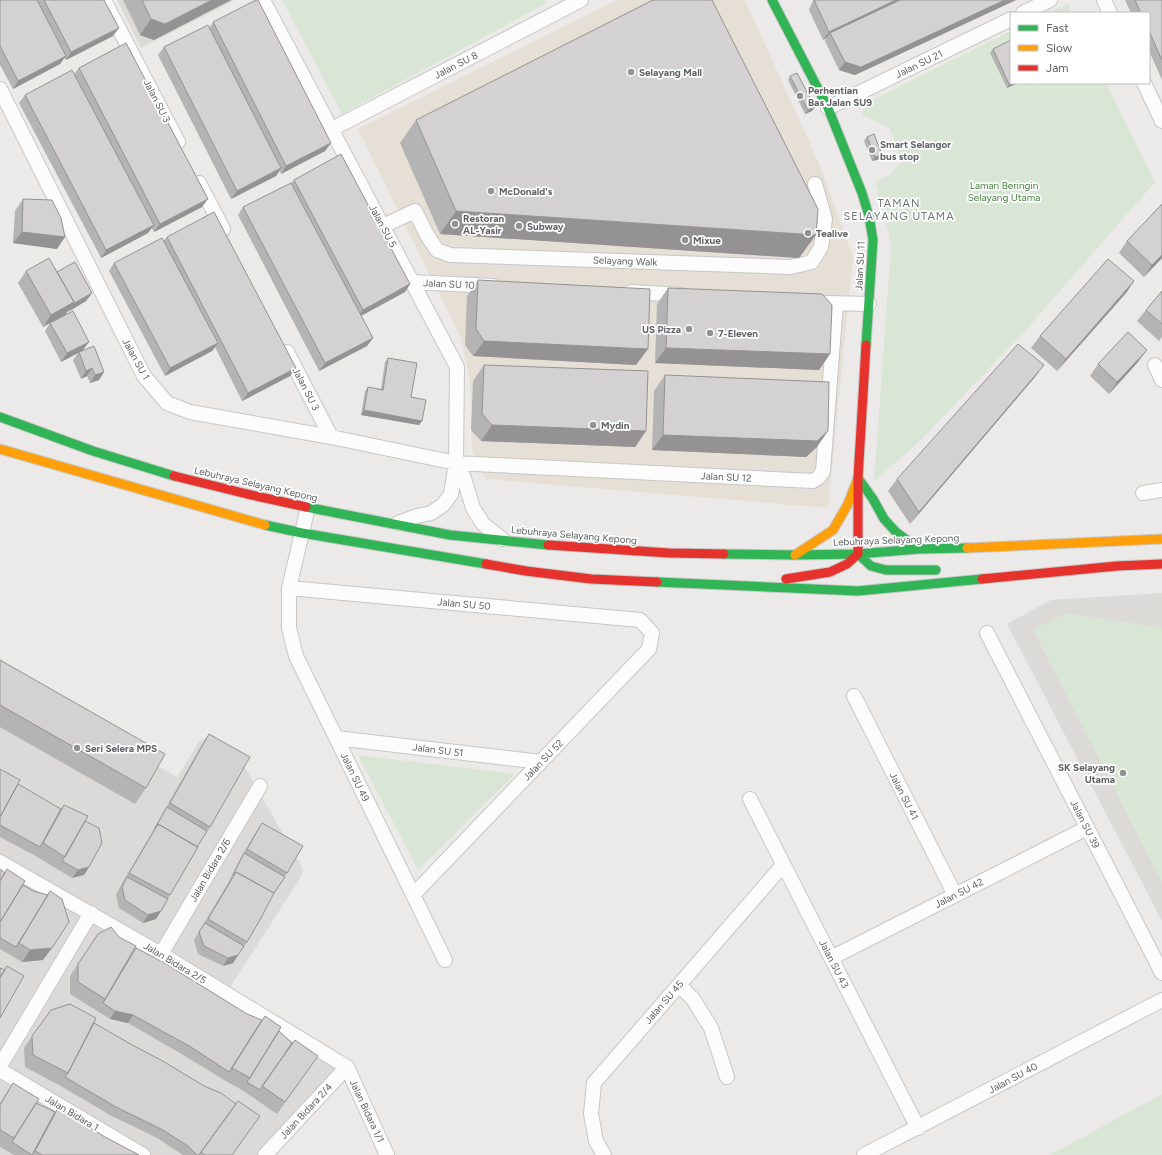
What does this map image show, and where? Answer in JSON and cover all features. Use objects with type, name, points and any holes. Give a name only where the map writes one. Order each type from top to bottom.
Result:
[{"type":"main road","name":"Jalan SU 11","points":[[772,0],[828,108],[862,193],[869,216],[873,240],[858,478],[858,554]]},
{"type":"main road","name":"Lebuhraya Selayang Kepong","points":[[0,416],[93,451],[171,475],[308,507],[450,535],[568,548],[669,553],[795,555],[858,554],[918,549],[999,547],[1162,539]]},
{"type":"main road","points":[[0,449],[246,520],[302,533],[548,574],[591,579],[858,591],[1117,566],[1162,564]]},
{"type":"main road","points":[[858,478],[873,499],[884,519],[896,532],[918,549]]},
{"type":"main road","points":[[795,555],[833,530],[848,504],[858,478]]},
{"type":"main road","points":[[760,587],[775,581],[830,572],[847,564],[858,554],[871,566],[886,570],[944,570]]},
{"type":"main road","points":[[997,568],[1087,569]]},
{"type":"street","name":"Jalan SU 3","points":[[104,0],[183,152]]},
{"type":"street","name":"Jalan SU 5","points":[[263,0],[457,367],[456,463],[451,494],[443,505],[431,513],[417,516],[395,524]]},
{"type":"street","points":[[1026,12],[1050,0]]},
{"type":"street","points":[[1104,0],[1110,12]]},
{"type":"street","name":"Jalan SU 8","points":[[332,130],[574,1]]},
{"type":"street","name":"Jalan SU 21","points":[[828,108],[1010,19]]},
{"type":"street","points":[[1144,84],[1162,121]]},
{"type":"street","name":"Jalan SU 1","points":[[0,89],[144,376],[167,403],[190,412],[331,437],[456,463]]},
{"type":"street","points":[[193,172],[229,241]]},
{"type":"street","name":"Selayang Walk","points":[[383,226],[415,211],[427,236],[437,250],[450,255],[791,267],[812,262],[821,247],[825,219],[815,184]]},
{"type":"street","name":"Jalan SU 10","points":[[413,282],[508,287]]},
{"type":"street","points":[[620,292],[698,296]]},
{"type":"street","points":[[815,302],[869,304]]},
{"type":"street","name":"Jalan SU 12","points":[[456,463],[813,481],[819,477],[823,471],[836,303]]},
{"type":"street","name":"Jalan SU 3","points":[[280,339],[331,437]]},
{"type":"street","points":[[1155,365],[1162,380]]},
{"type":"street","name":"Jalan SU 5","points":[[456,463],[464,478],[473,508],[483,524],[504,540]]},
{"type":"street","points":[[1144,493],[1162,490]]},
{"type":"street","name":"Jalan SU 49","points":[[308,507],[289,588],[289,628],[296,656],[445,960]]},
{"type":"street","name":"Jalan SU 50","points":[[289,588],[640,620]]},
{"type":"street","name":"Jalan SU 52","points":[[413,895],[649,649],[652,633],[640,620]]},
{"type":"street","name":"Jalan SU 39","points":[[987,633],[1162,972]]},
{"type":"street","name":"Jalan SU 41","points":[[854,696],[955,895]]},
{"type":"street","name":"Jalan SU 51","points":[[336,738],[541,762]]},
{"type":"street","name":"Jalan Bidara 2/6","points":[[161,954],[260,786]]},
{"type":"street","name":"Jalan SU 43","points":[[750,799],[918,1128]]},
{"type":"street","name":"Jalan SU 42","points":[[831,958],[1087,828]]},
{"type":"street","name":"Jalan Bidara 2/5","points":[[0,862],[161,954],[347,1068]]},
{"type":"street","name":"Jalan SU 45","points":[[604,1155],[596,1141],[591,1114],[594,1083],[783,865]]},
{"type":"street","points":[[0,1066],[90,913]]},
{"type":"street","points":[[679,985],[693,999],[711,1028],[727,1077]]},
{"type":"street","name":"Jalan SU 40","points":[[864,1155],[1162,1000]]},
{"type":"street","name":"Jalan Bidara 2/4","points":[[265,1155],[347,1068]]},
{"type":"street","name":"Jalan Bidara 1/1","points":[[347,1068],[388,1155]]},
{"type":"street","name":"Jalan Bidara 1","points":[[0,1070],[143,1155]]},
{"type":"shaded area","points":[[117,0],[235,0],[141,48]]},
{"type":"shaded area","points":[[617,0],[745,0],[818,161],[853,257],[828,508],[485,479],[472,451],[470,382],[461,338],[358,129]]},
{"type":"shaded area","name":"SK Selayang Utama","points":[[1162,593],[1162,921],[1007,624],[1051,600]]},
{"type":"shaded area","points":[[0,676],[177,777],[199,742],[207,737],[224,744],[243,764],[303,869],[301,877],[223,998],[338,1069],[258,1155],[0,1155]]},
{"type":"green space","points":[[282,0],[546,0],[545,4],[342,114]]},
{"type":"green space","points":[[1068,4],[1072,12],[1050,12]]},
{"type":"green space","name":"Laman Beringin Selayang Utama","points":[[1010,31],[1010,84],[1106,84],[1155,182],[1025,331],[918,443],[874,481],[891,248],[888,230],[875,182],[890,175],[901,162],[890,128],[862,115],[868,102]]},
{"type":"green space","name":"SK Selayang Utama","points":[[1066,613],[1162,628],[1162,882],[1033,630]]},
{"type":"green space","points":[[358,755],[515,774],[418,870]]},
{"type":"green space","points":[[1162,1094],[1162,1155],[1050,1155]]},
{"type":"building","points":[[0,0],[37,0],[66,56],[18,81],[0,46]]},
{"type":"building","points":[[44,0],[104,0],[119,28],[71,52]]},
{"type":"building","points":[[142,0],[212,0],[165,24],[151,19]]},
{"type":"building","points":[[258,0],[331,143],[286,166],[213,22]]},
{"type":"building","name":"Selayang Mall","points":[[653,0],[712,0],[818,209],[816,235],[456,211],[416,120]]},
{"type":"building","points":[[815,0],[896,0],[829,32]]},
{"type":"building","points":[[900,0],[1005,0],[861,67],[845,62],[830,33]]},
{"type":"building","points":[[1135,0],[1162,0],[1162,60],[1150,33],[1150,12],[1141,12]]},
{"type":"building","points":[[208,25],[281,168],[237,191],[164,47]]},
{"type":"building","points":[[1010,40],[1010,84],[1009,84],[993,49]]},
{"type":"building","points":[[126,43],[208,199],[160,224],[79,68]]},
{"type":"building","points":[[72,70],[154,225],[106,250],[25,95]]},
{"type":"building","points":[[797,73],[815,107],[808,110],[790,76]]},
{"type":"building","points":[[874,134],[882,155],[875,157],[867,137]]},
{"type":"building","points":[[341,154],[410,284],[363,310],[294,180]]},
{"type":"building","points":[[291,183],[373,338],[325,363],[243,207]]},
{"type":"building","points":[[23,199],[52,200],[61,218],[65,237],[22,232]]},
{"type":"building","points":[[1162,204],[1162,255],[1152,265],[1127,241]]},
{"type":"building","points":[[214,212],[296,368],[248,393],[167,237]]},
{"type":"building","points":[[162,238],[218,343],[170,368],[114,263]]},
{"type":"building","points":[[49,258],[74,302],[51,315],[26,271]]},
{"type":"building","points":[[1108,259],[1134,281],[1066,359],[1040,336]]},
{"type":"building","points":[[75,262],[92,293],[73,304],[74,302],[57,272]]},
{"type":"building","points":[[478,280],[650,289],[648,349],[484,341],[476,329]]},
{"type":"building","points":[[668,288],[822,294],[832,305],[830,354],[666,348]]},
{"type":"building","points":[[1162,291],[1162,324],[1146,310]]},
{"type":"building","points":[[73,311],[89,342],[67,353],[50,323]]},
{"type":"building","points":[[1128,332],[1147,350],[1117,382],[1098,364]]},
{"type":"building","points":[[1018,344],[1044,365],[919,512],[897,479]]},
{"type":"building","points":[[94,346],[104,372],[95,375],[92,368],[86,371],[79,352]]},
{"type":"building","points":[[388,358],[417,363],[411,397],[426,400],[422,421],[364,410],[368,387],[383,390]]},
{"type":"building","points":[[484,365],[648,371],[646,431],[492,425],[482,414]]},
{"type":"building","points":[[665,375],[829,382],[828,431],[817,441],[663,435]]},
{"type":"building","points":[[0,660],[165,754],[146,788],[0,705]]},
{"type":"building","points":[[209,734],[250,757],[210,827],[170,803]]},
{"type":"building","points":[[0,769],[20,780],[0,817]]},
{"type":"building","points":[[18,784],[61,809],[40,847],[0,825],[0,817]]},
{"type":"building","points":[[64,805],[88,816],[65,857],[43,843]]},
{"type":"building","points":[[167,807],[207,831],[197,847],[158,824],[155,828]]},
{"type":"building","points":[[85,821],[99,828],[102,843],[89,867],[78,870],[62,861]]},
{"type":"building","points":[[262,823],[303,846],[287,873],[247,849]]},
{"type":"building","points":[[158,824],[198,847],[170,895],[129,873]]},
{"type":"building","points":[[244,853],[285,877],[274,893],[236,872],[233,875]]},
{"type":"building","points":[[0,869],[5,873],[0,881]]},
{"type":"building","points":[[7,869],[25,881],[0,922],[0,881]]},
{"type":"building","points":[[236,872],[274,893],[247,942],[208,919]]},
{"type":"building","points":[[127,877],[168,899],[161,911],[148,915],[125,900],[122,887]]},
{"type":"building","points":[[23,885],[33,891],[48,895],[16,947],[0,938],[0,922]]},
{"type":"building","points":[[50,891],[62,899],[69,922],[52,948],[30,950],[19,943]]},
{"type":"building","points":[[205,923],[244,946],[238,955],[228,958],[204,946],[199,932]]},
{"type":"building","points":[[111,927],[119,937],[136,946],[105,999],[78,982],[78,964],[98,934]]},
{"type":"building","points":[[136,948],[163,962],[247,1014],[262,1020],[229,1072],[191,1047],[133,1015],[115,1011],[103,1003]]},
{"type":"building","points":[[7,966],[24,976],[0,1018],[0,978]]},
{"type":"building","points":[[0,968],[5,970],[0,977]]},
{"type":"building","points":[[70,1004],[96,1018],[68,1073],[33,1055],[32,1036],[51,1010]]},
{"type":"building","points":[[265,1016],[281,1027],[250,1078],[232,1068]]},
{"type":"building","points":[[94,1023],[204,1086],[221,1093],[236,1104],[199,1155],[163,1130],[116,1107],[65,1077]]},
{"type":"building","points":[[279,1031],[292,1043],[260,1090],[247,1082]]},
{"type":"building","points":[[295,1040],[318,1056],[285,1102],[262,1086]]},
{"type":"building","points":[[13,1083],[39,1099],[14,1138],[0,1130],[0,1105]]},
{"type":"building","points":[[238,1101],[260,1116],[232,1155],[205,1155],[201,1152]]},
{"type":"building","points":[[36,1103],[55,1112],[32,1155],[12,1142]]},
{"type":"building","points":[[58,1108],[105,1137],[139,1155],[42,1155],[35,1151]]},
{"type":"traffic: fast","points":[[772,0],[828,108],[862,193],[869,216],[873,240],[866,345]]},
{"type":"traffic: fast","points":[[0,417],[93,451],[174,476]]},
{"type":"traffic: fast","points":[[858,478],[873,499],[884,519],[896,532],[919,549]]},
{"type":"traffic: fast","points":[[306,507],[450,535],[548,545]]},
{"type":"traffic: fast","points":[[265,525],[302,533],[486,564]]},
{"type":"traffic: fast","points":[[724,554],[858,554],[919,549],[967,548]]},
{"type":"traffic: fast","points":[[858,554],[871,566],[886,570],[936,570]]},
{"type":"traffic: fast","points":[[657,582],[858,591],[982,579]]},
{"type":"traffic: slow","points":[[0,449],[265,525]]},
{"type":"traffic: slow","points":[[795,555],[833,530],[848,504],[858,478]]},
{"type":"traffic: slow","points":[[967,548],[1162,539]]},
{"type":"traffic: jam","points":[[858,554],[858,478],[866,345]]},
{"type":"traffic: jam","points":[[174,476],[306,507]]},
{"type":"traffic: jam","points":[[548,545],[669,553],[724,554]]},
{"type":"traffic: jam","points":[[786,579],[830,572],[847,564],[858,554]]},
{"type":"traffic: jam","points":[[486,564],[526,571],[591,579],[657,582]]},
{"type":"traffic: jam","points":[[982,579],[1117,566],[1162,564]]},
{"type":"place","name":"Selayang Mall","points":[[631,72]]},
{"type":"place","name":"Perhentian Bas Jalan SU9","points":[[800,96]]},
{"type":"place","name":"Smart Selangor bus stop","points":[[872,150]]},
{"type":"place","name":"McDonald's","points":[[491,191]]},
{"type":"place","name":"Restoran AL-Yasir","points":[[455,224]]},
{"type":"place","name":"Subway","points":[[519,226]]},
{"type":"place","name":"Tealive","points":[[808,233]]},
{"type":"place","name":"Mixue","points":[[685,240]]},
{"type":"place","name":"US Pizza","points":[[689,329]]},
{"type":"place","name":"7-Eleven","points":[[710,333]]},
{"type":"place","name":"Mydin","points":[[593,425]]},
{"type":"place","name":"Seri Selera MPS","points":[[77,748]]},
{"type":"place","name":"SK Selayang Utama","points":[[1123,773]]},
{"type":"district","name":"TAMAN SELAYANG UTAMA","points":[[899,209]]}]
